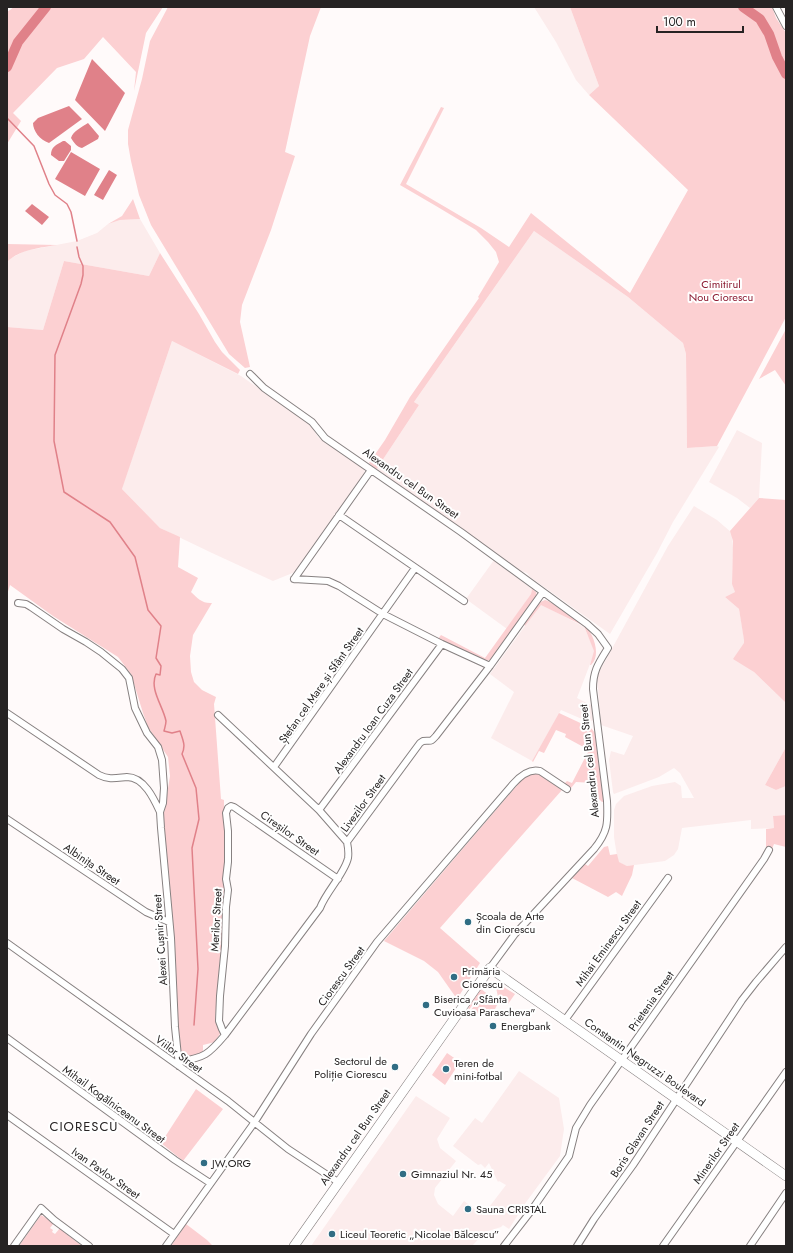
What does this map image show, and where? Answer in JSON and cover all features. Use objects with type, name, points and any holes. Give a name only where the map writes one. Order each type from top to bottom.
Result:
[{"type":"street","points":[[776,7],[786,26]]},
{"type":"street","name":"Alexandru cel Bun Street","points":[[250,374],[264,388],[312,422],[324,438],[461,532],[587,624],[598,634],[608,648],[595,670],[593,680],[607,801],[607,825],[605,834],[515,934],[294,1246]]},
{"type":"street","points":[[371,470],[294,579],[328,581],[339,586],[383,614],[490,666]]},
{"type":"street","points":[[338,515],[464,601]]},
{"type":"street","name":"Ștefan cel Mare și Sfânt Street","points":[[274,767],[415,568]]},
{"type":"street","name":"Livezilor Street","points":[[179,1064],[205,1056],[225,1035],[320,908],[323,899],[338,879],[348,859],[347,842],[420,743],[423,741],[432,741],[490,666],[543,592]]},
{"type":"street","points":[[18,604],[26,604],[101,652],[122,669],[129,678],[135,708],[147,733],[158,747],[162,760],[164,788],[163,803],[160,812]]},
{"type":"street","name":"Alexandru Ioan Cuza Street","points":[[319,810],[442,644]]},
{"type":"street","points":[[7,713],[99,775],[110,779],[129,777],[140,782],[152,796],[160,812]]},
{"type":"street","points":[[218,715],[319,810],[347,842]]},
{"type":"street","name":"Ciorescu Street","points":[[166,1246],[254,1123],[311,1034],[377,942],[520,776],[536,770],[568,789]]},
{"type":"street","name":"Cireșilor Street","points":[[229,806],[234,807],[252,819],[338,879]]},
{"type":"street","name":"Merilor Street","points":[[225,1035],[219,1021],[228,890],[226,878],[228,862],[226,810],[229,806]]},
{"type":"street","name":"Alexei Cușnir Street","points":[[160,812],[171,938],[175,1027],[179,1064]]},
{"type":"street","name":"Albinița Street","points":[[7,818],[140,908],[169,922]]},
{"type":"street","name":"Prietenia Street","points":[[504,1246],[532,1210],[564,1163],[571,1150],[574,1133],[579,1122],[760,866],[769,850]]},
{"type":"street","name":"Mihai Eminescu Street","points":[[565,1020],[668,878]]},
{"type":"street","name":"Viilor Street","points":[[7,943],[179,1064],[288,1149],[338,1182]]},
{"type":"street","name":"Boris Glavan Street","points":[[577,1246],[594,1219],[633,1165],[742,1000],[786,947]]},
{"type":"street","name":"Constantin Negruzzi Boulevard","points":[[490,968],[786,1176]]},
{"type":"street","name":"Mihail Kogălniceanu Street","points":[[7,1038],[174,1160],[210,1183]]},
{"type":"street","name":"Minerilor Street","points":[[664,1246],[786,1072]]},
{"type":"street","name":"Ivan Pavlov Street","points":[[7,1115],[174,1234]]},
{"type":"street","points":[[750,1246],[786,1193]]},
{"type":"street","points":[[14,1246],[41,1208],[54,1220],[89,1246]]},
{"type":"shaded area","points":[[534,7],[570,7],[599,86],[589,95],[576,80],[556,42]]},
{"type":"shaded area","points":[[92,59],[125,93],[105,131],[75,100]]},
{"type":"shaded area","points":[[69,106],[82,119],[49,143],[46,142],[36,132],[33,123],[38,118]]},
{"type":"shaded area","points":[[88,123],[99,136],[98,139],[82,148],[79,147],[71,138],[76,131]]},
{"type":"shaded area","points":[[63,141],[71,146],[71,150],[64,161],[59,161],[51,155],[51,152],[54,146]]},
{"type":"shaded area","points":[[71,152],[100,169],[85,196],[55,179]]},
{"type":"shaded area","points":[[109,170],[117,175],[103,200],[94,195]]},
{"type":"shaded area","points":[[32,204],[49,217],[42,225],[25,211]]},
{"type":"shaded area","points":[[140,219],[160,253],[149,276],[64,261],[43,330],[7,327],[7,262],[11,258],[25,251],[77,241],[97,233],[108,224],[120,220]]},
{"type":"shaded area","points":[[534,231],[628,297],[683,343],[686,354],[687,448],[719,447],[673,522],[657,553],[610,634],[530,577],[527,573],[521,571],[376,470],[419,405],[414,402]]},
{"type":"shaded area","points":[[172,341],[241,376],[311,425],[318,437],[364,469],[365,474],[295,572],[273,581],[212,553],[160,528],[122,489]]},
{"type":"shaded area","points":[[737,430],[762,443],[759,498],[750,508],[737,498],[709,482]]},
{"type":"shaded area","points":[[694,506],[717,520],[732,533],[732,582],[735,592],[725,597],[739,609],[749,668],[786,703],[786,747],[765,785],[776,790],[786,786],[786,815],[773,816],[774,828],[751,829],[751,820],[682,828],[678,849],[674,855],[665,861],[627,866],[618,862],[614,837],[614,810],[616,804],[624,796],[652,786],[675,782],[681,786],[682,798],[694,798],[680,773],[674,768],[659,777],[614,794],[609,760],[611,751],[624,755],[633,736],[601,725],[597,676],[668,546]]},
{"type":"shaded area","points":[[494,560],[532,589],[531,594],[507,629],[466,599]]},
{"type":"shaded area","points":[[541,604],[584,627],[595,651],[577,698],[591,705],[593,720],[589,722],[561,710],[532,761],[491,738],[514,692],[490,674]]},
{"type":"shaded area","points":[[519,1071],[559,1098],[564,1129],[560,1156],[524,1205],[509,1229],[503,1225],[485,1232],[472,1246],[311,1246],[416,1096],[450,1118],[437,1139],[440,1148],[456,1161],[435,1188],[434,1195],[438,1204],[453,1216],[464,1201],[483,1215],[506,1185],[499,1181],[498,1182],[489,1163],[485,1168],[481,1164],[478,1165],[453,1146],[475,1118],[482,1123]]},
{"type":"green space","points":[[14,7],[163,7],[146,33],[134,91],[136,72],[103,37],[84,59],[57,68],[13,113],[21,121],[7,144],[7,12]]},
{"type":"green space","points":[[168,7],[321,7],[310,36],[285,152],[295,156],[271,230],[242,305],[240,322],[250,367],[245,368],[229,354],[151,225],[139,195],[131,161],[128,144],[128,130],[142,79],[150,41]]},
{"type":"green space","name":"Cimitirul Nou Ciorescu","points":[[570,7],[772,7],[776,18],[786,33],[786,317],[717,446],[687,448],[686,354],[683,343],[628,297],[534,231],[414,402],[419,405],[376,470],[369,463],[385,440],[410,397],[479,298],[478,297],[499,262],[496,252],[476,230],[400,185],[441,107],[444,108],[406,184],[481,228],[509,247],[531,213],[630,293],[688,190],[589,95],[599,86]]},
{"type":"green space","points":[[133,199],[140,219],[120,220],[108,224],[122,216]]},
{"type":"green space","points":[[7,244],[57,245],[37,248],[18,254],[7,262]]},
{"type":"green space","points":[[160,253],[215,342],[222,352],[240,370],[238,374],[172,341],[122,489],[160,528],[180,537],[178,567],[198,578],[191,592],[203,602],[212,603],[193,635],[190,656],[191,672],[194,682],[202,690],[216,697],[214,704],[221,799],[224,800],[226,831],[226,887],[215,1020],[221,1032],[215,1042],[203,1045],[203,1051],[201,1054],[183,1057],[181,1055],[178,1042],[172,925],[163,819],[170,776],[168,757],[148,727],[131,674],[118,657],[53,616],[10,585],[7,595],[7,327],[43,330],[64,261],[149,276]]},
{"type":"green space","points":[[786,329],[786,386],[775,370],[759,379]]},
{"type":"green space","points":[[759,498],[786,500],[786,703],[754,672],[733,659],[744,643],[744,640],[739,609],[725,597],[735,592],[732,584],[733,541],[730,531]]},
{"type":"green space","points":[[532,589],[536,592],[537,596],[493,659],[486,661],[481,660],[438,639],[441,635],[485,658],[531,594]]},
{"type":"green space","points":[[545,600],[575,617],[587,627],[593,638],[596,650],[594,661],[591,665],[594,651],[584,626],[541,605],[525,626],[524,624],[538,603]]},
{"type":"green space","points":[[559,713],[591,728],[595,733],[605,802],[602,802],[598,798],[597,799],[594,783],[576,782],[571,788],[564,784],[567,781],[572,783],[589,750],[565,737],[566,734],[556,730],[544,753],[539,751],[533,762],[532,761]]},
{"type":"green space","points":[[786,747],[786,786],[776,790],[765,785]]},
{"type":"green space","points":[[536,772],[562,790],[440,928],[480,963],[457,999],[438,972],[424,961],[384,941],[525,776]]},
{"type":"green space","points":[[786,815],[786,847],[774,844],[772,849],[766,849],[766,829],[774,828],[773,816]]},
{"type":"green space","points":[[608,846],[610,855],[617,854],[619,862],[627,866],[634,865],[632,875],[622,896],[616,892],[608,897],[572,878],[585,864],[588,866],[604,847]]},
{"type":"green space","points":[[495,983],[515,994],[508,1004],[498,997]]},
{"type":"green space","points":[[479,989],[497,1001],[495,1009],[488,1015],[476,1013],[476,1011],[472,1010],[470,1011],[475,1005],[474,1003],[469,1010],[468,1007]]},
{"type":"green space","name":"Teren de mini-fotbal","points":[[447,1053],[460,1062],[445,1085],[432,1075]]},
{"type":"green space","points":[[196,1089],[223,1109],[183,1161],[161,1143]]},
{"type":"green space","points":[[41,1215],[54,1223],[50,1228],[53,1230],[52,1232],[55,1234],[60,1228],[82,1246],[19,1246]]},
{"type":"green space","points":[[186,1224],[207,1240],[213,1246],[171,1246]]},
{"type":"waterway","points":[[7,67],[18,42],[46,7]]},
{"type":"waterway","points":[[743,7],[760,19],[769,34],[777,57],[786,74]]},
{"type":"waterway","points":[[7,118],[34,146],[55,195],[67,204],[71,212],[77,241]]},
{"type":"waterway","points":[[77,247],[83,266],[83,275],[55,355],[54,441],[64,492],[110,522],[135,557],[148,610],[161,626],[156,658],[161,666],[160,675],[156,674],[154,680],[155,692],[166,721],[164,731],[172,733],[180,731],[184,745],[182,754],[196,788],[199,819],[192,848],[198,969],[194,1025]]},
{"type":"place","name":"Școala de Arte din Ciorescu","points":[[468,922]]},
{"type":"place","name":"Primăria Ciorescu","points":[[454,977]]},
{"type":"place","name":"Biserica „Sfânta Cuvioasa Parascheva\"","points":[[426,1005]]},
{"type":"place","name":"Energbank","points":[[493,1026]]},
{"type":"place","name":"Sectorul de Poliție Ciorescu","points":[[395,1067]]},
{"type":"place","name":"Teren de mini-fotbal","points":[[446,1069]]},
{"type":"place","name":"JW.ORG","points":[[204,1163]]},
{"type":"place","name":"Gimnaziul Nr. 45","points":[[403,1174]]},
{"type":"place","name":"Sauna CRISTAL","points":[[468,1209]]},
{"type":"place","name":"Liceul Teoretic „Nicolae Bălcescu”","points":[[332,1234]]},
{"type":"district","name":"CIORESCU","points":[[84,1126]]}]
